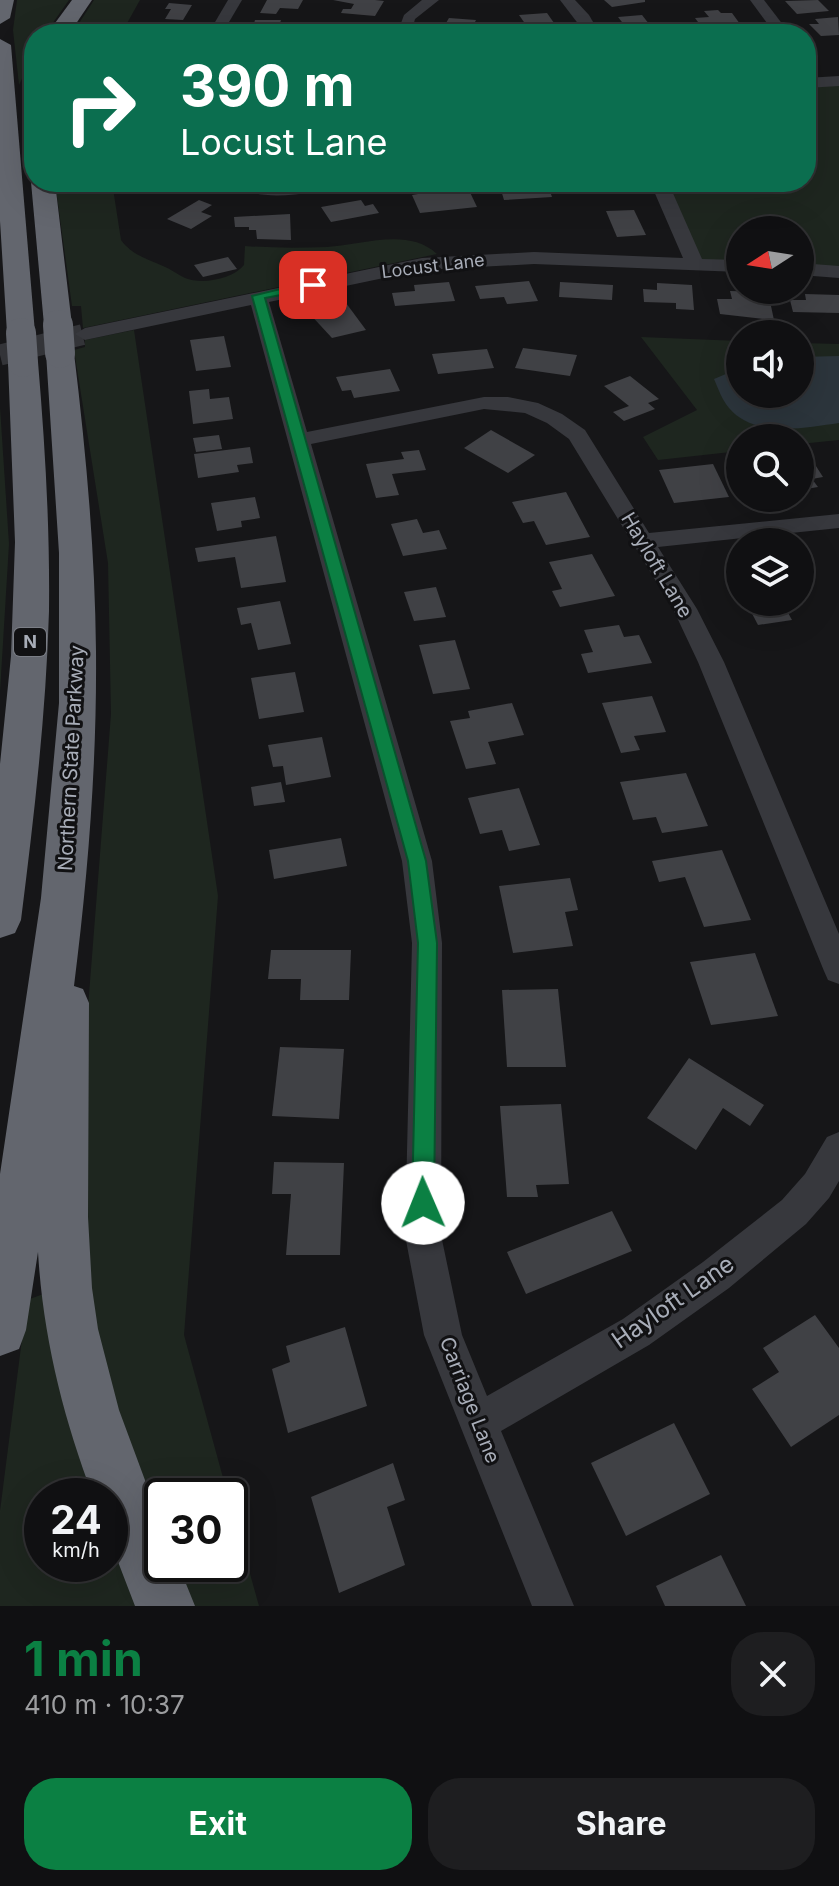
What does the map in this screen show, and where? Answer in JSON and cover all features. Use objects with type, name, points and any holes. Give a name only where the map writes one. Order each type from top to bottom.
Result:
[{"type":"highway","points":[[0,18],[4,0]]},
{"type":"highway","points":[[65,24],[82,0]]},
{"type":"highway","name":"N","points":[[0,45],[32,508],[31,621],[24,735],[0,920]]},
{"type":"highway","name":"Northern State Parkway","points":[[0,1330],[62,893],[75,751],[78,630],[68,337],[45,192]]},
{"type":"highway","points":[[62,893],[70,1063],[62,1213],[69,1315],[90,1405],[165,1606]]},
{"type":"street","points":[[221,24],[235,0]]},
{"type":"street","points":[[406,24],[413,13],[432,0]]},
{"type":"street","points":[[567,0],[587,24]]},
{"type":"street","points":[[757,0],[775,24]]},
{"type":"street","points":[[816,83],[839,82]]},
{"type":"street","points":[[663,192],[694,263]]},
{"type":"street","name":"Locust Lane","points":[[68,337],[422,264],[472,259],[726,265]]},
{"type":"street","points":[[814,270],[839,272]]},
{"type":"street","name":"Carriage Lane","points":[[258,296],[417,861],[427,943],[423,1235],[443,1335],[553,1606]]},
{"type":"street","name":"Hayloft Lane","points":[[298,440],[379,426],[472,403],[505,401],[531,405],[558,417],[577,435],[685,609],[711,662],[839,971]]},
{"type":"street","points":[[643,541],[839,521]]},
{"type":"street","name":"Hayloft Lane","points":[[478,1423],[636,1332],[716,1275],[794,1212],[817,1186],[839,1148]]},
{"type":"shaded area","points":[[17,0],[69,0],[52,24],[24,24],[24,74],[19,85],[13,30]]},
{"type":"shaded area","points":[[94,0],[140,0],[127,24],[78,24]]},
{"type":"shaded area","points":[[839,81],[839,272],[814,270],[814,216],[726,216],[726,265],[694,263],[664,192],[816,192],[816,82]]},
{"type":"shaded area","points":[[56,192],[114,192],[121,240],[140,256],[192,280],[217,279],[233,274],[244,265],[245,246],[327,247],[399,239],[425,246],[437,254],[83,328],[81,306],[72,306]]},
{"type":"shaded area","points":[[134,330],[218,896],[184,1335],[223,1478],[144,1478],[144,1497],[72,1269],[87,1020],[111,714],[108,563],[74,350],[85,347],[85,340]]},
{"type":"shaded area","points":[[641,337],[726,340],[726,408],[814,408],[814,343],[839,344],[839,440],[814,443],[814,424],[726,424],[726,453],[658,460],[643,437],[697,410]]},
{"type":"shaded area","points":[[839,356],[839,423],[814,427],[814,424],[752,424],[729,408],[814,408],[814,357]]},
{"type":"shaded area","points":[[726,374],[726,404],[722,398],[714,379]]},
{"type":"shaded area","points":[[0,407],[9,544],[0,692]]},
{"type":"shaded area","points":[[49,1292],[97,1478],[24,1478],[24,1582],[128,1582],[128,1567],[142,1606],[0,1606],[0,1511],[27,1300]]},
{"type":"shaded area","points":[[248,1567],[259,1606],[182,1606],[173,1582],[248,1582]]},
{"type":"building","points":[[267,0],[303,0],[298,9],[280,8],[276,14],[260,13]]},
{"type":"building","points":[[333,0],[384,1],[375,16],[341,13],[343,9],[351,9],[354,4]]},
{"type":"building","points":[[604,0],[645,0],[645,2],[612,7]]},
{"type":"building","points":[[818,0],[829,11],[797,14],[785,1]]},
{"type":"building","points":[[169,3],[192,5],[183,20],[165,19],[171,9],[165,9]]},
{"type":"building","points":[[704,11],[732,13],[740,24],[700,24],[695,18],[709,17]]},
{"type":"building","points":[[547,13],[555,24],[525,24],[519,15]]},
{"type":"building","points":[[642,15],[649,24],[624,24],[618,17]]},
{"type":"building","points":[[838,17],[839,35],[821,36],[816,31],[816,24],[819,24],[815,19]]},
{"type":"building","points":[[449,18],[476,20],[474,24],[445,24]]},
{"type":"building","points":[[255,20],[281,20],[280,24],[254,24]]},
{"type":"building","points":[[470,192],[477,207],[420,213],[412,195]]},
{"type":"building","points":[[502,192],[550,192],[552,197],[504,200]]},
{"type":"building","points":[[199,200],[212,205],[201,212],[212,216],[191,229],[167,219]]},
{"type":"building","points":[[361,200],[365,206],[373,204],[379,213],[331,222],[321,207]]},
{"type":"building","points":[[634,210],[646,235],[617,237],[606,211]]},
{"type":"building","points":[[290,214],[291,240],[257,239],[256,230],[235,227],[234,217]]},
{"type":"building","points":[[228,257],[237,269],[203,277],[194,265]]},
{"type":"building","points":[[529,281],[538,301],[507,304],[504,297],[480,299],[475,286]]},
{"type":"building","points":[[449,282],[455,301],[395,306],[392,293],[415,291],[414,285]]},
{"type":"building","points":[[560,282],[613,285],[612,300],[559,297]]},
{"type":"building","points":[[657,283],[692,285],[694,310],[676,309],[676,303],[644,302],[643,289],[657,290]]},
{"type":"building","points":[[814,294],[839,295],[839,313],[793,312],[791,304],[814,304]]},
{"type":"building","points":[[717,299],[726,299],[726,304],[771,304],[774,320],[720,314]]},
{"type":"building","points":[[346,303],[366,330],[332,338],[308,312]]},
{"type":"building","points":[[224,336],[231,367],[196,371],[190,340]]},
{"type":"building","points":[[523,348],[577,355],[570,376],[515,368]]},
{"type":"building","points":[[487,349],[494,368],[438,374],[432,354]]},
{"type":"building","points":[[390,369],[400,391],[354,398],[351,390],[342,391],[336,377]]},
{"type":"building","points":[[630,376],[659,399],[648,403],[655,409],[624,421],[613,412],[629,406],[604,386]]},
{"type":"building","points":[[209,389],[210,399],[229,397],[233,419],[193,424],[189,391]]},
{"type":"building","points":[[491,430],[535,455],[508,473],[464,448]]},
{"type":"building","points":[[219,435],[222,449],[196,452],[193,438]]},
{"type":"building","points":[[250,447],[253,463],[237,465],[239,472],[198,478],[194,454]]},
{"type":"building","points":[[419,450],[426,470],[392,474],[399,495],[376,498],[366,464],[404,459],[401,452]]},
{"type":"building","points":[[814,463],[823,477],[814,479]]},
{"type":"building","points":[[713,464],[726,497],[674,503],[659,470]]},
{"type":"building","points":[[566,492],[590,537],[546,545],[534,521],[523,523],[512,502]]},
{"type":"building","points":[[255,497],[260,518],[241,521],[242,527],[217,531],[211,503]]},
{"type":"building","points":[[417,519],[423,533],[439,530],[447,549],[403,556],[391,524]]},
{"type":"building","points":[[276,536],[286,582],[241,588],[235,557],[198,562],[195,548]]},
{"type":"building","points":[[592,554],[615,596],[560,607],[552,591],[562,589],[549,562]]},
{"type":"building","points":[[436,587],[446,617],[414,621],[404,592]]},
{"type":"building","points":[[280,601],[291,644],[258,650],[251,623],[241,625],[237,608]]},
{"type":"building","points":[[753,616],[790,616],[792,620],[758,625]]},
{"type":"building","points":[[619,625],[624,637],[639,635],[652,663],[588,673],[581,654],[593,652],[584,630]]},
{"type":"building","points":[[455,640],[470,689],[433,694],[419,645]]},
{"type":"building","points":[[295,672],[304,712],[259,719],[251,678]]},
{"type":"building","points":[[652,696],[666,732],[634,736],[640,750],[621,753],[602,703]]},
{"type":"building","points":[[512,703],[524,735],[488,742],[496,764],[466,769],[450,721],[470,718],[468,711]]},
{"type":"building","points":[[322,737],[331,777],[286,785],[283,766],[273,767],[268,745]]},
{"type":"building","points":[[686,773],[708,826],[662,833],[656,817],[633,820],[620,782]]},
{"type":"building","points":[[281,782],[285,802],[254,806],[251,787]]},
{"type":"building","points":[[519,788],[540,845],[509,851],[502,830],[480,834],[468,798]]},
{"type":"building","points":[[341,838],[347,866],[274,879],[269,850]]},
{"type":"building","points":[[722,850],[751,920],[704,927],[685,877],[659,882],[652,861]]},
{"type":"building","points":[[570,878],[578,910],[565,912],[573,946],[513,953],[499,886]]},
{"type":"building","points":[[271,950],[351,950],[349,1000],[300,1000],[301,979],[268,979]]},
{"type":"building","points":[[755,953],[778,1016],[711,1025],[690,962]]},
{"type":"building","points":[[558,989],[566,1067],[507,1067],[502,990]]},
{"type":"building","points":[[280,1047],[344,1049],[339,1119],[272,1116]]},
{"type":"building","points":[[689,1058],[764,1105],[750,1126],[723,1108],[696,1150],[647,1118]]},
{"type":"building","points":[[561,1104],[569,1184],[536,1185],[538,1197],[507,1197],[500,1106]]},
{"type":"building","points":[[274,1162],[344,1163],[340,1255],[286,1255],[291,1194],[272,1194]]},
{"type":"building","points":[[612,1211],[632,1251],[526,1294],[507,1252]]},
{"type":"building","points":[[815,1315],[839,1348],[839,1415],[791,1447],[752,1389],[779,1372],[763,1348]]},
{"type":"building","points":[[345,1327],[367,1406],[288,1433],[272,1369],[290,1362],[286,1346]]},
{"type":"building","points":[[674,1423],[710,1494],[626,1536],[591,1463]]},
{"type":"building","points":[[393,1463],[405,1500],[387,1507],[405,1565],[339,1593],[311,1497]]},
{"type":"building","points":[[721,1555],[746,1606],[665,1606],[656,1586]]},
{"type":"tunnel","points":[[0,355],[85,334]]},
{"type":"route","points":[[313,285],[258,296],[417,861],[427,943],[423,1203]]}]
